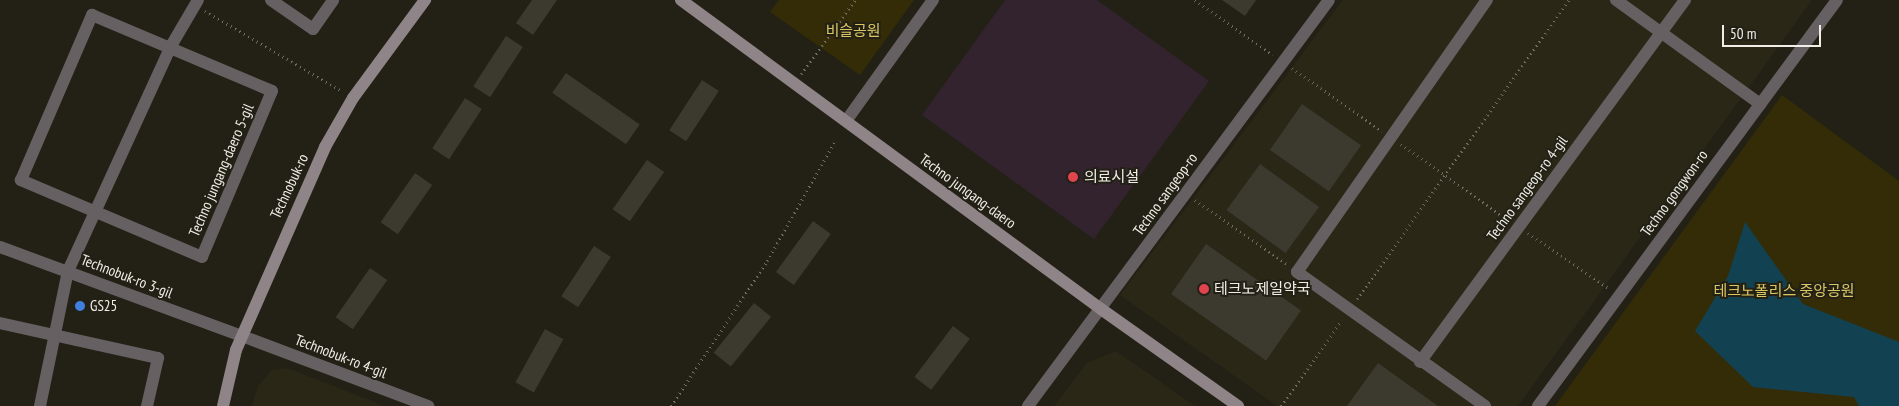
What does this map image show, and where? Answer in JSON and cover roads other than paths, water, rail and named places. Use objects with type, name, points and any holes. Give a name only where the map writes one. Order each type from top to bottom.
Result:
[{"type":"main road","name":"Technobuk-ro","points":[[223,406],[242,336],[321,156],[353,98],[425,0]]},
{"type":"main road","name":"Techno jungang-daero","points":[[681,0],[1101,309],[1238,406]]},
{"type":"street","points":[[271,0],[313,29],[333,0]]},
{"type":"street","points":[[846,121],[933,0]]},
{"type":"street","name":"Techno sangeop-ro","points":[[1028,406],[1328,0]]},
{"type":"street","points":[[1485,406],[1420,362],[1297,272],[1487,0]]},
{"type":"street","points":[[1616,0],[1760,104]]},
{"type":"street","name":"Techno sangeop-ro 4-gil","points":[[1420,362],[1684,0]]},
{"type":"street","name":"Techno gongwon-ro","points":[[1538,406],[1837,0]]},
{"type":"street","points":[[40,406],[68,271],[171,46],[197,2]]},
{"type":"street","name":"Techno jungang-daero 5-gil","points":[[92,15],[171,46],[272,91],[202,257],[95,212],[21,180],[92,15]]},
{"type":"street","name":"Technobuk-ro 3-gil","points":[[0,247],[242,336]]},
{"type":"street","points":[[0,323],[158,358],[147,406]]},
{"type":"street","name":"Technobuk-ro 4-gil","points":[[242,336],[428,406]]},
{"type":"water","points":[[1745,222],[1803,304],[1899,342],[1899,406],[1859,406],[1854,397],[1753,387],[1695,331],[1728,276]]},
{"type":"place","name":"의료시설","points":[[1073,177]]},
{"type":"place","name":"테크노제일약국","points":[[1204,289]]},
{"type":"place","name":"GS25","points":[[80,306]]},
{"type":"park label","name":"비슬공원","points":[[853,31]]},
{"type":"park label","name":"테크노폴리스 중앙공원","points":[[1784,291]]}]
